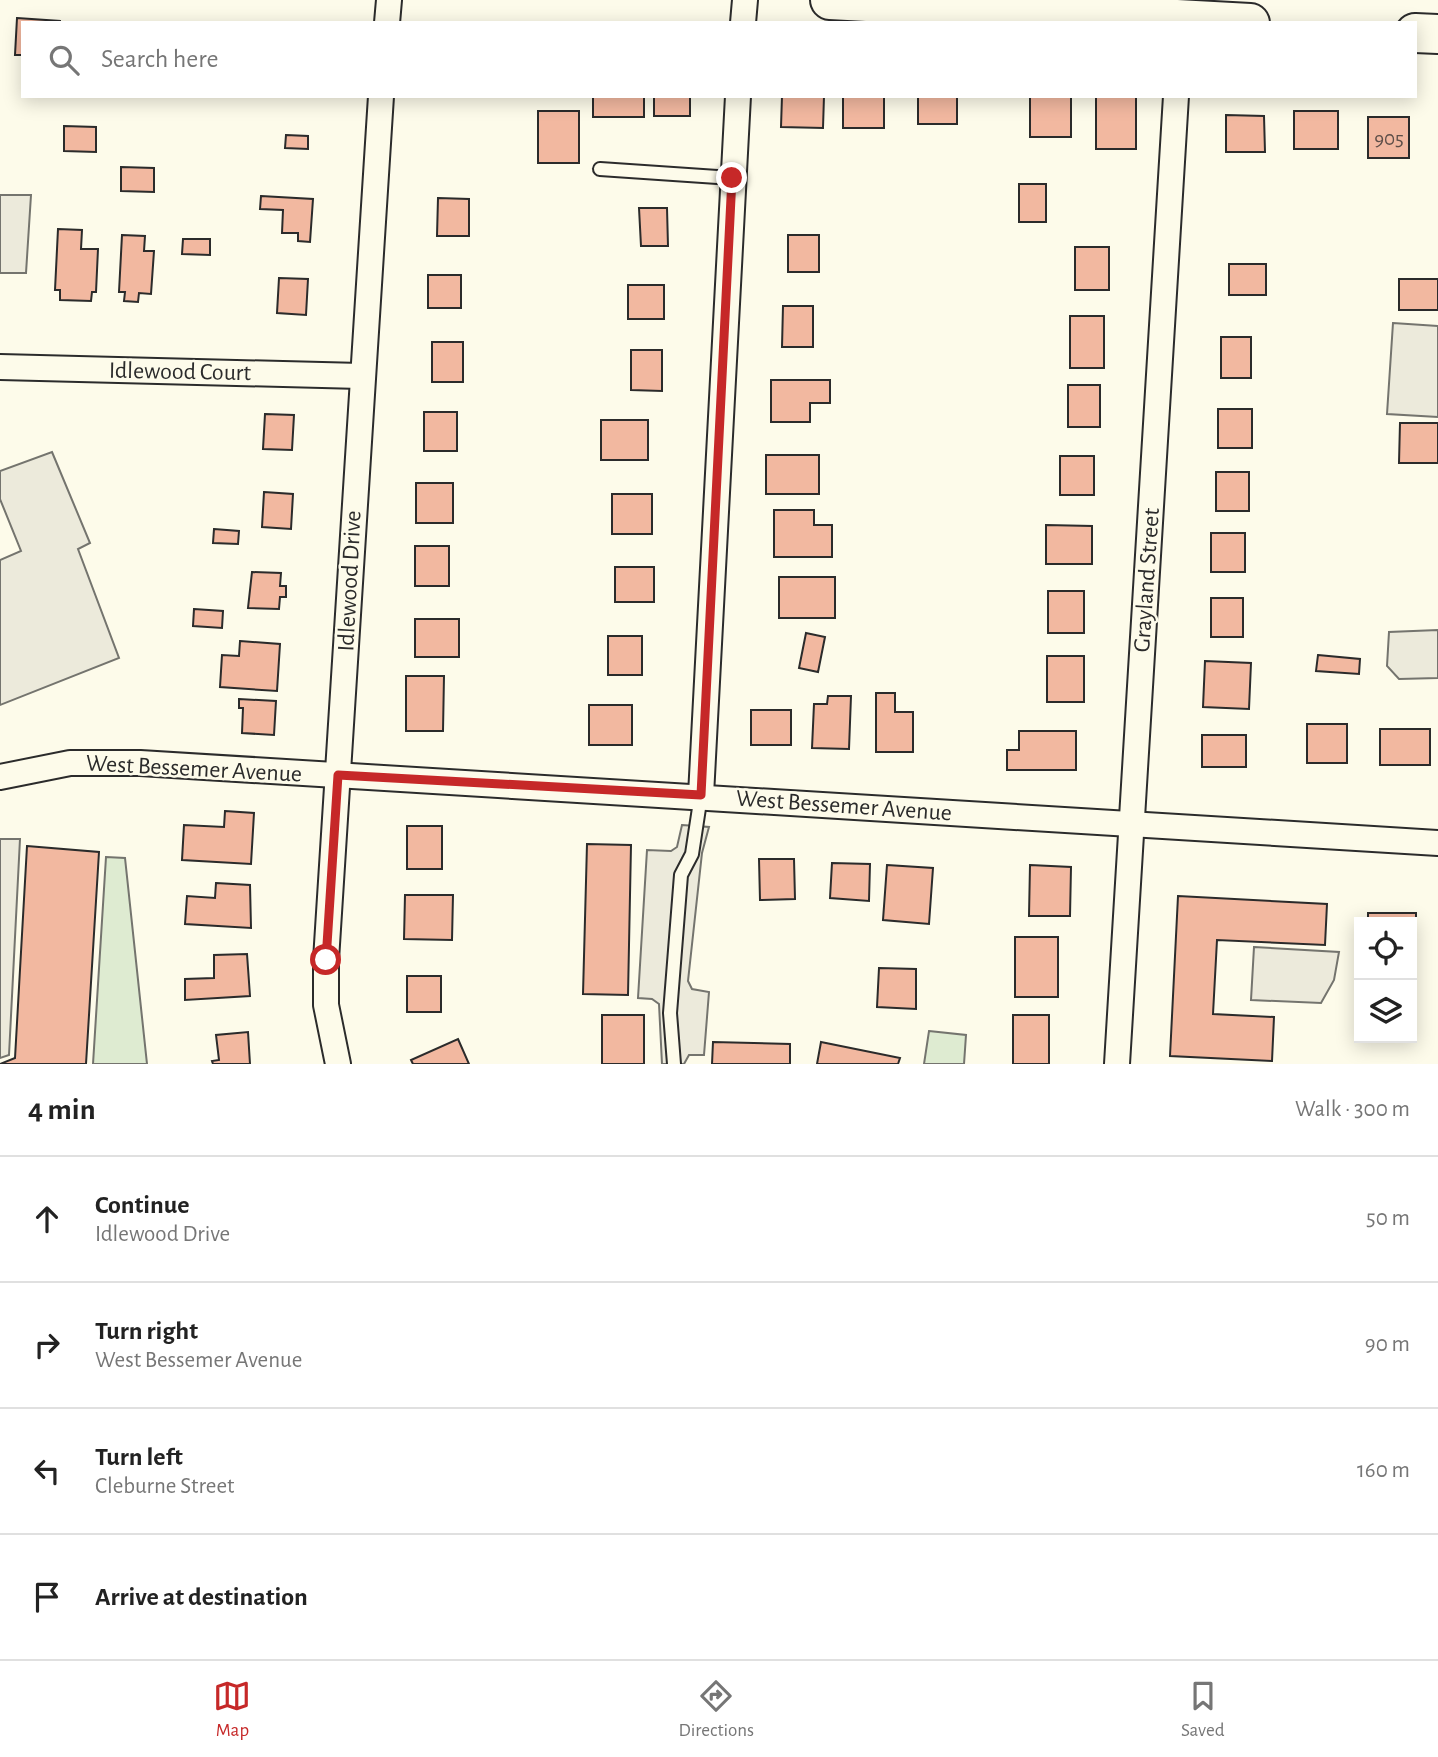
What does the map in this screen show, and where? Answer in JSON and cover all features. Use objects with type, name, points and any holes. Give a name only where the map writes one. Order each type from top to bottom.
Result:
[{"type":"highway","points":[[830,0],[1181,21]]},
{"type":"highway","points":[[1015,9],[1056,0]]},
{"type":"highway","points":[[1417,33],[1438,34]]},
{"type":"street","points":[[387,21],[389,0]]},
{"type":"street","points":[[743,21],[745,0]]},
{"type":"street","name":"Idlewood Drive","points":[[338,1064],[326,1005],[326,960],[361,376],[381,98]]},
{"type":"street","points":[[701,795],[738,98]]},
{"type":"street","name":"Grayland Street","points":[[1117,1064],[1175,98]]},
{"type":"street","name":"Idlewood Court","points":[[0,367],[361,376]]},
{"type":"street","name":"West Bessemer Avenue","points":[[0,777],[70,762],[140,763],[701,795],[1438,843]]},
{"type":"lane","points":[[600,170],[732,178]]},
{"type":"lane","points":[[674,1064],[670,1013],[681,875],[692,854],[701,795]]},
{"type":"green space","points":[[106,857],[125,858],[147,1064],[93,1064]]},
{"type":"green space","points":[[929,1031],[966,1035],[964,1064],[924,1064]]},
{"type":"shaded area","points":[[0,195],[31,195],[26,273],[0,273]]},
{"type":"shaded area","points":[[1393,323],[1438,326],[1438,417],[1387,414]]},
{"type":"shaded area","points":[[52,452],[90,543],[78,549],[119,658],[0,705],[0,560],[21,551],[0,499],[0,471]]},
{"type":"shaded area","points":[[1438,630],[1438,678],[1399,679],[1387,666],[1389,632]]},
{"type":"shaded area","points":[[682,825],[709,827],[702,853],[688,981],[692,989],[709,992],[704,1055],[689,1055],[684,1064],[662,1064],[659,1004],[652,999],[638,998],[647,850],[671,851],[677,847]]},
{"type":"shaded area","points":[[0,839],[20,839],[9,1055],[0,1058]]},
{"type":"shaded area","points":[[1254,947],[1339,952],[1334,980],[1321,1003],[1251,1000]]},
{"type":"building","points":[[17,18],[60,21],[21,21],[21,55],[15,55]]},
{"type":"building","points":[[593,98],[644,98],[644,117],[593,117]]},
{"type":"building","points":[[654,98],[690,98],[690,116],[654,116]]},
{"type":"building","points":[[782,98],[824,98],[823,128],[781,127]]},
{"type":"building","points":[[843,98],[884,98],[884,128],[843,128]]},
{"type":"building","points":[[918,98],[957,98],[957,124],[918,124]]},
{"type":"building","points":[[1030,98],[1071,98],[1071,137],[1030,137]]},
{"type":"building","points":[[1096,98],[1136,98],[1136,149],[1096,149]]},
{"type":"building","points":[[538,111],[579,111],[579,163],[538,163]]},
{"type":"building","points":[[1294,111],[1338,111],[1338,149],[1294,149]]},
{"type":"building","points":[[1226,115],[1264,116],[1265,152],[1226,152]]},
{"type":"building","points":[[1368,117],[1409,117],[1409,158],[1368,158]]},
{"type":"building","points":[[64,126],[96,127],[96,152],[64,151]]},
{"type":"building","points":[[286,135],[308,136],[308,149],[285,148]]},
{"type":"building","points":[[121,167],[154,168],[154,192],[121,191]]},
{"type":"building","points":[[1019,184],[1046,184],[1046,222],[1019,222]]},
{"type":"building","points":[[261,196],[313,199],[310,242],[298,241],[298,233],[282,233],[283,210],[260,209]]},
{"type":"building","points":[[438,198],[469,199],[469,236],[437,236]]},
{"type":"building","points":[[639,208],[667,208],[668,246],[641,246]]},
{"type":"building","points":[[58,229],[82,230],[81,249],[98,249],[96,292],[92,292],[91,301],[60,300],[60,290],[55,290]]},
{"type":"building","points":[[122,235],[145,236],[144,251],[154,251],[151,294],[139,293],[138,302],[124,301],[125,292],[119,292]]},
{"type":"building","points":[[788,235],[819,235],[819,272],[788,272]]},
{"type":"building","points":[[183,239],[210,239],[210,255],[182,254]]},
{"type":"building","points":[[1075,247],[1109,247],[1109,290],[1075,290]]},
{"type":"building","points":[[1229,264],[1266,264],[1266,295],[1229,295]]},
{"type":"building","points":[[428,275],[461,275],[461,308],[428,308]]},
{"type":"building","points":[[279,278],[308,279],[306,315],[277,313]]},
{"type":"building","points":[[1399,279],[1438,279],[1438,310],[1399,310]]},
{"type":"building","points":[[628,285],[664,285],[664,319],[628,319]]},
{"type":"building","points":[[783,306],[813,306],[813,347],[782,347]]},
{"type":"building","points":[[1070,316],[1104,316],[1104,368],[1070,368]]},
{"type":"building","points":[[1221,337],[1251,337],[1251,378],[1221,378]]},
{"type":"building","points":[[432,342],[463,342],[463,382],[432,382]]},
{"type":"building","points":[[631,350],[662,350],[662,391],[631,390]]},
{"type":"building","points":[[771,380],[830,380],[830,403],[810,403],[810,422],[771,422]]},
{"type":"building","points":[[1068,385],[1100,385],[1100,427],[1068,427]]},
{"type":"building","points":[[1218,409],[1252,409],[1252,448],[1218,448]]},
{"type":"building","points":[[424,412],[457,412],[457,451],[424,451]]},
{"type":"building","points":[[265,414],[294,415],[292,450],[263,449]]},
{"type":"building","points":[[601,420],[648,420],[648,460],[601,460]]},
{"type":"building","points":[[1400,423],[1438,423],[1438,463],[1399,463]]},
{"type":"building","points":[[766,455],[819,455],[819,494],[766,494]]},
{"type":"building","points":[[1060,456],[1094,456],[1094,495],[1060,495]]},
{"type":"building","points":[[1216,472],[1249,472],[1249,511],[1216,511]]},
{"type":"building","points":[[416,483],[453,483],[453,523],[416,523]]},
{"type":"building","points":[[264,492],[293,494],[291,529],[262,527]]},
{"type":"building","points":[[612,494],[652,494],[652,534],[612,534]]},
{"type":"building","points":[[774,510],[814,510],[814,525],[832,525],[832,557],[774,557]]},
{"type":"building","points":[[1046,525],[1092,526],[1092,564],[1046,564]]},
{"type":"building","points":[[214,529],[239,531],[238,544],[213,543]]},
{"type":"building","points":[[1211,533],[1245,533],[1245,572],[1211,572]]},
{"type":"building","points":[[415,546],[449,546],[449,586],[415,586]]},
{"type":"building","points":[[615,567],[654,567],[654,602],[615,602]]},
{"type":"building","points":[[252,572],[281,573],[280,586],[286,586],[286,597],[280,597],[279,609],[248,608]]},
{"type":"building","points":[[779,577],[835,577],[835,618],[779,618]]},
{"type":"building","points":[[1048,591],[1084,591],[1084,633],[1048,633]]},
{"type":"building","points":[[1211,598],[1243,598],[1243,637],[1211,637]]},
{"type":"building","points":[[194,609],[223,611],[222,628],[193,626]]},
{"type":"building","points":[[415,619],[459,619],[459,657],[415,657]]},
{"type":"building","points":[[806,633],[825,637],[818,672],[799,668]]},
{"type":"building","points":[[608,636],[642,636],[642,675],[608,675]]},
{"type":"building","points":[[240,641],[280,644],[277,691],[220,687],[222,655],[239,656]]},
{"type":"building","points":[[1318,655],[1360,659],[1359,674],[1316,671]]},
{"type":"building","points":[[1047,656],[1084,656],[1084,702],[1047,702]]},
{"type":"building","points":[[1205,661],[1251,663],[1249,709],[1203,707]]},
{"type":"building","points":[[406,676],[444,676],[443,731],[406,731]]},
{"type":"building","points":[[876,693],[895,693],[895,712],[913,712],[913,752],[876,752]]},
{"type":"building","points":[[828,696],[851,696],[849,749],[812,748],[814,704],[827,704]]},
{"type":"building","points":[[239,699],[276,701],[274,735],[242,733],[243,708],[239,708]]},
{"type":"building","points":[[589,705],[632,705],[632,745],[589,745]]},
{"type":"building","points":[[751,710],[791,710],[791,745],[751,745]]},
{"type":"building","points":[[1307,724],[1347,724],[1347,763],[1307,763]]},
{"type":"building","points":[[1380,729],[1430,729],[1430,765],[1380,765]]},
{"type":"building","points":[[1019,731],[1076,731],[1076,770],[1007,770],[1007,750],[1019,750]]},
{"type":"building","points":[[1202,735],[1246,735],[1246,767],[1202,767]]},
{"type":"building","points":[[225,811],[254,813],[251,864],[182,860],[184,825],[224,827]]},
{"type":"building","points":[[407,826],[442,826],[442,869],[407,869]]},
{"type":"building","points":[[587,844],[631,845],[628,995],[583,994]]},
{"type":"building","points":[[27,846],[99,852],[86,1064],[0,1064],[15,1058]]},
{"type":"building","points":[[759,859],[794,859],[795,899],[760,900]]},
{"type":"building","points":[[832,863],[870,864],[869,901],[830,898]]},
{"type":"building","points":[[887,865],[933,868],[929,924],[883,920]]},
{"type":"building","points":[[1030,865],[1071,867],[1070,916],[1029,916]]},
{"type":"building","points":[[216,883],[250,885],[251,928],[185,924],[187,896],[215,898]]},
{"type":"building","points":[[405,895],[453,895],[452,940],[404,939]]},
{"type":"building","points":[[1178,896],[1327,904],[1325,945],[1217,940],[1213,1014],[1274,1017],[1272,1061],[1170,1056]]},
{"type":"building","points":[[1368,913],[1416,913],[1416,917],[1368,917]]},
{"type":"building","points":[[1015,937],[1058,937],[1058,997],[1015,997]]},
{"type":"building","points":[[247,954],[250,996],[185,1000],[185,979],[214,978],[214,955]]},
{"type":"building","points":[[879,968],[916,969],[916,1009],[877,1007]]},
{"type":"building","points":[[407,976],[441,976],[441,1012],[407,1012]]},
{"type":"building","points":[[602,1015],[644,1015],[644,1064],[602,1064]]},
{"type":"building","points":[[1013,1015],[1049,1015],[1049,1064],[1013,1064]]},
{"type":"building","points":[[248,1032],[250,1064],[213,1064],[212,1061],[219,1060],[216,1035]]},
{"type":"building","points":[[458,1039],[469,1064],[413,1064],[411,1060]]},
{"type":"building","points":[[713,1042],[790,1044],[790,1064],[712,1064]]},
{"type":"building","points":[[821,1042],[900,1058],[898,1064],[817,1064]]},
{"type":"route","points":[[326,960],[338,775],[701,795],[732,178]]}]
